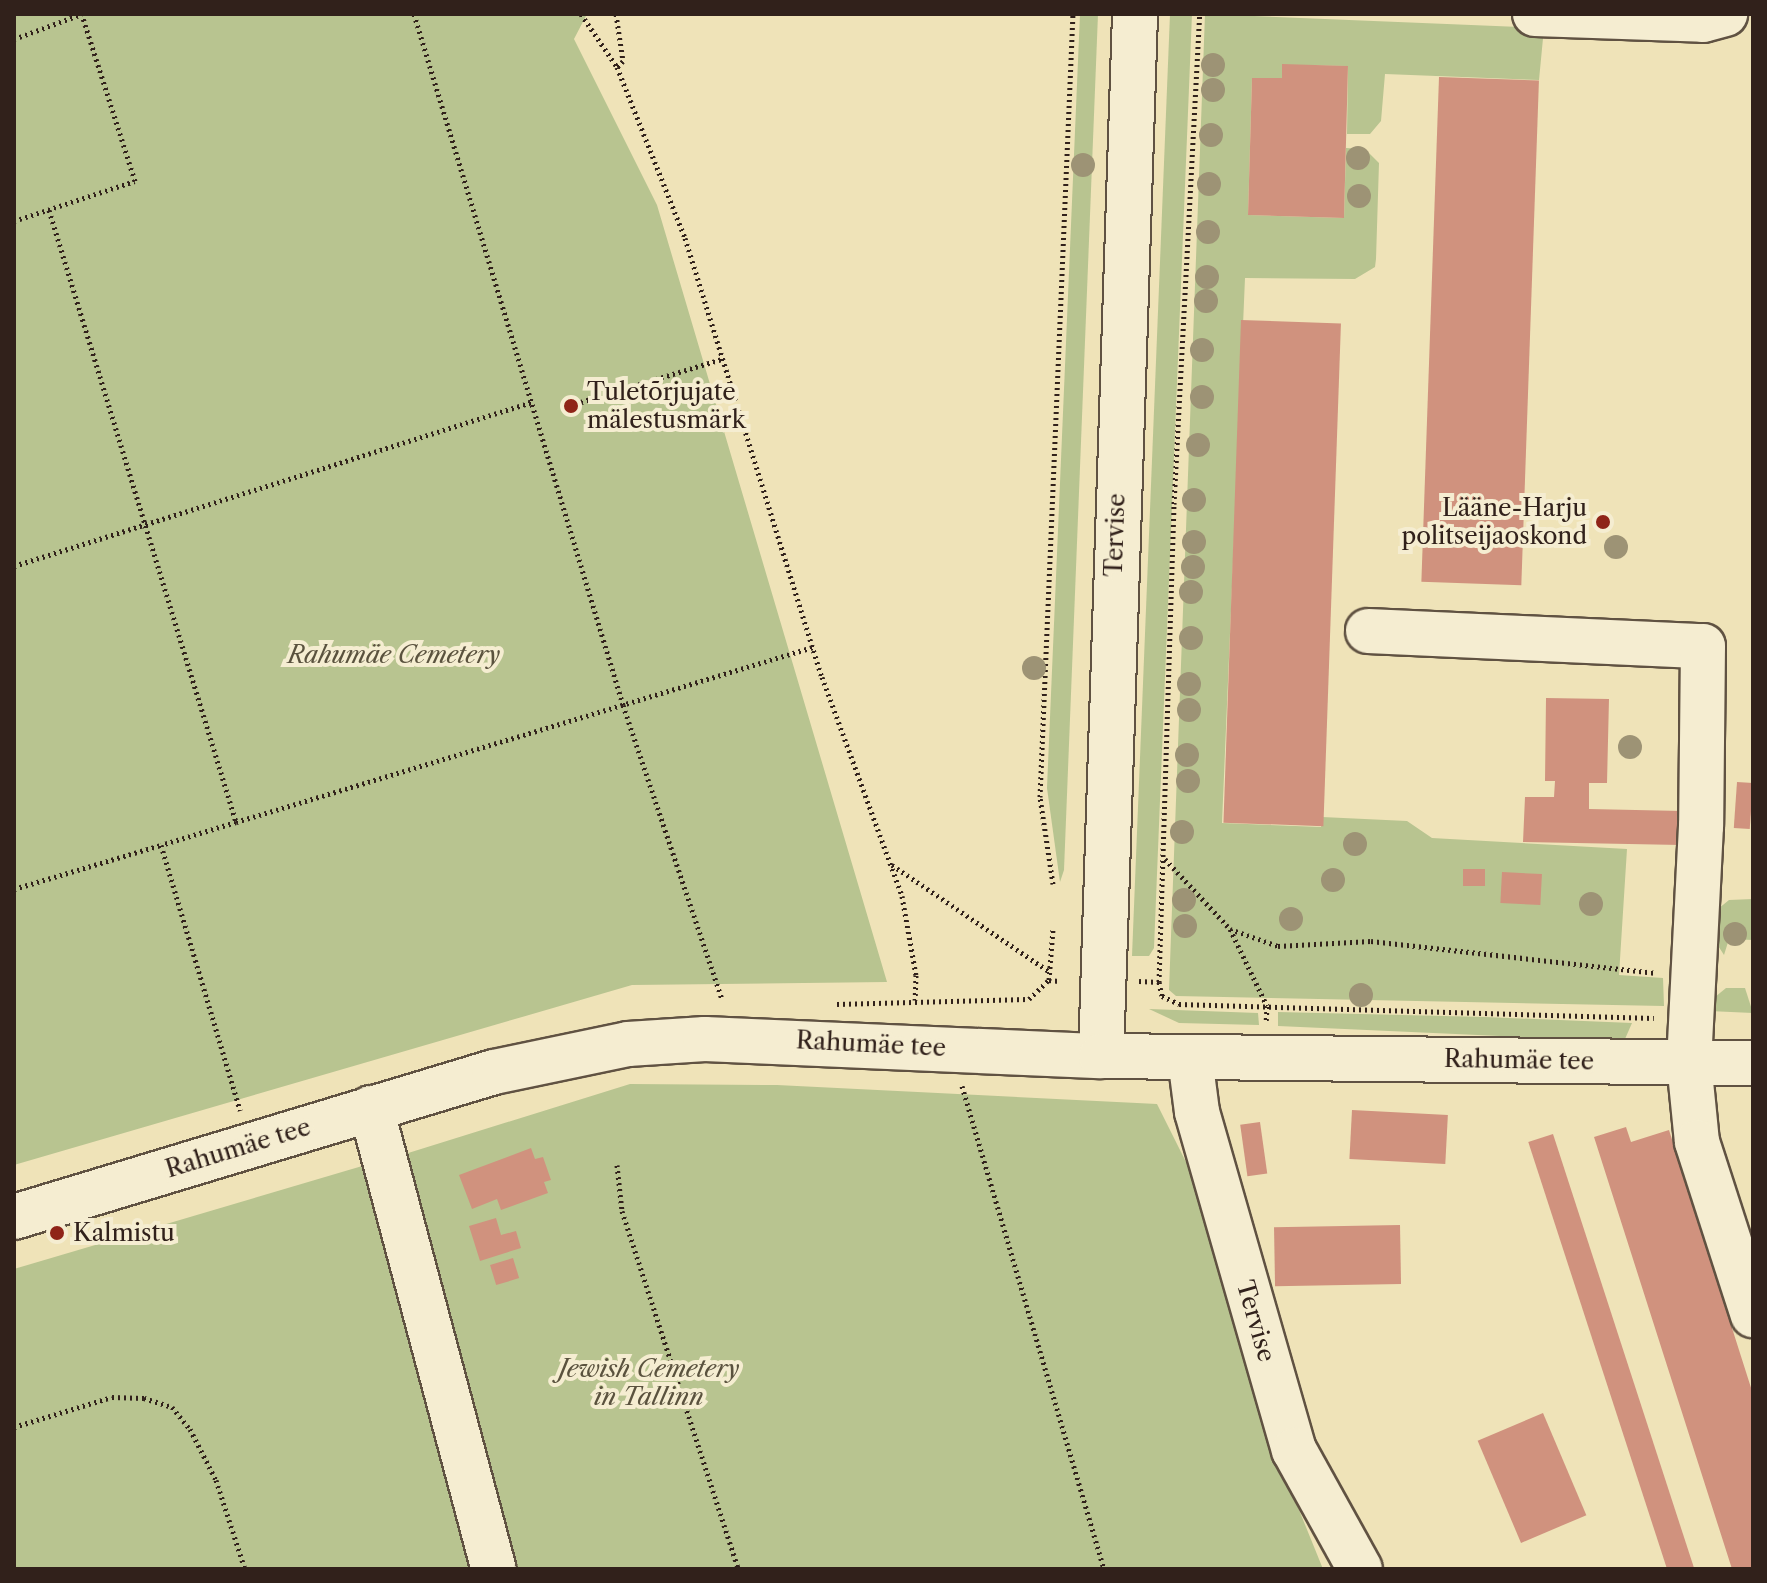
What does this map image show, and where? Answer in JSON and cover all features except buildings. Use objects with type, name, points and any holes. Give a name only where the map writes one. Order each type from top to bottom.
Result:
[{"type":"street","name":"Tervise","points":[[1101,1056],[1135,14]]},
{"type":"street","points":[[1535,14],[1703,20],[1725,14]]},
{"type":"street","points":[[1368,631],[1703,646],[1694,978],[1682,1039],[1697,1142],[1753,1315]]},
{"type":"street","name":"Rahumäe tee","points":[[14,1217],[371,1108],[545,1059],[705,1039],[1190,1058],[1682,1039],[1753,1063]]},
{"type":"street","points":[[1682,1039],[1753,1039]]},
{"type":"street","name":"Tervise","points":[[1190,1058],[1197,1112],[1294,1450],[1360,1569]]},
{"type":"street","points":[[371,1108],[494,1569]]},
{"type":"street","points":[[14,1238],[131,1202],[167,1170]]},
{"type":"path","points":[[414,14],[623,705],[722,1000]]},
{"type":"path","points":[[581,14],[617,67],[685,238],[813,647],[902,896],[916,975],[915,1000],[1029,999],[1049,980],[1053,929]]},
{"type":"path","points":[[616,14],[623,61],[617,67]]},
{"type":"path","points":[[1053,884],[1040,797],[1073,14]]},
{"type":"path","points":[[1200,14],[1174,504],[1159,982],[1162,996],[1179,1004],[1267,1006],[1682,1039]]},
{"type":"path","points":[[14,39],[82,16],[135,181],[14,221]]},
{"type":"path","points":[[49,210],[236,822]]},
{"type":"path","points":[[581,402],[722,359]]},
{"type":"path","points":[[14,566],[532,402]]},
{"type":"path","points":[[14,889],[813,647]]},
{"type":"path","points":[[161,845],[240,1110]]},
{"type":"path","points":[[1164,859],[1230,929],[1267,1006],[1266,1025]]},
{"type":"path","points":[[890,864],[1050,972]]},
{"type":"path","points":[[1230,929],[1278,946],[1371,941],[1694,978]]},
{"type":"path","points":[[1049,980],[1059,981]]},
{"type":"path","points":[[1134,981],[1159,982]]},
{"type":"path","points":[[959,1077],[1104,1569]]},
{"type":"path","points":[[617,1165],[622,1211],[738,1569]]},
{"type":"path","points":[[14,1427],[112,1397],[144,1398],[172,1407],[190,1429],[216,1480],[245,1569]]},
{"type":"green space","name":"Rahumäe Cemetery","points":[[14,14],[587,14],[574,39],[657,205],[887,982],[632,985],[14,1165]]},
{"type":"green space","points":[[1080,14],[1098,14],[1064,870],[1060,882],[1047,788]]},
{"type":"green space","points":[[1170,14],[1192,14],[1154,948],[1149,956],[1132,956]]},
{"type":"green space","points":[[1205,14],[1544,28],[1539,80],[1385,74],[1381,121],[1370,134],[1347,134],[1348,66],[1282,65],[1282,78],[1252,78],[1248,215],[1344,218],[1346,148],[1365,149],[1379,163],[1376,259],[1375,267],[1355,279],[1245,278],[1222,823],[1321,827],[1322,817],[1407,821],[1432,838],[1627,849],[1619,975],[1663,978],[1664,1006],[1176,996],[1169,990]]},
{"type":"green space","points":[[1753,899],[1753,940],[1729,939],[1724,955],[1715,941],[1718,909],[1729,900]]},
{"type":"green space","points":[[1726,988],[1745,988],[1753,1013],[1709,1011],[1709,1002]]},
{"type":"green space","points":[[1149,1009],[1258,1013],[1259,1025],[1179,1023]]},
{"type":"green space","points":[[1278,1012],[1632,1023],[1625,1039],[1522,1037],[1278,1026]]},
{"type":"green space","name":"Jewish Cemetery in Tallinn","points":[[630,1084],[777,1085],[1157,1104],[1196,1182],[1280,1463],[1323,1569],[515,1569],[405,1154]]},
{"type":"green space","points":[[369,1164],[469,1569],[14,1569],[14,1269]]},
{"type":"place","name":"Tuletõrjujate mälestusmärk","points":[[571,406]]},
{"type":"place","name":"Lääne-Harju politseijaoskond","points":[[1603,522]]},
{"type":"place","name":"Kalmistu","points":[[57,1233]]}]
